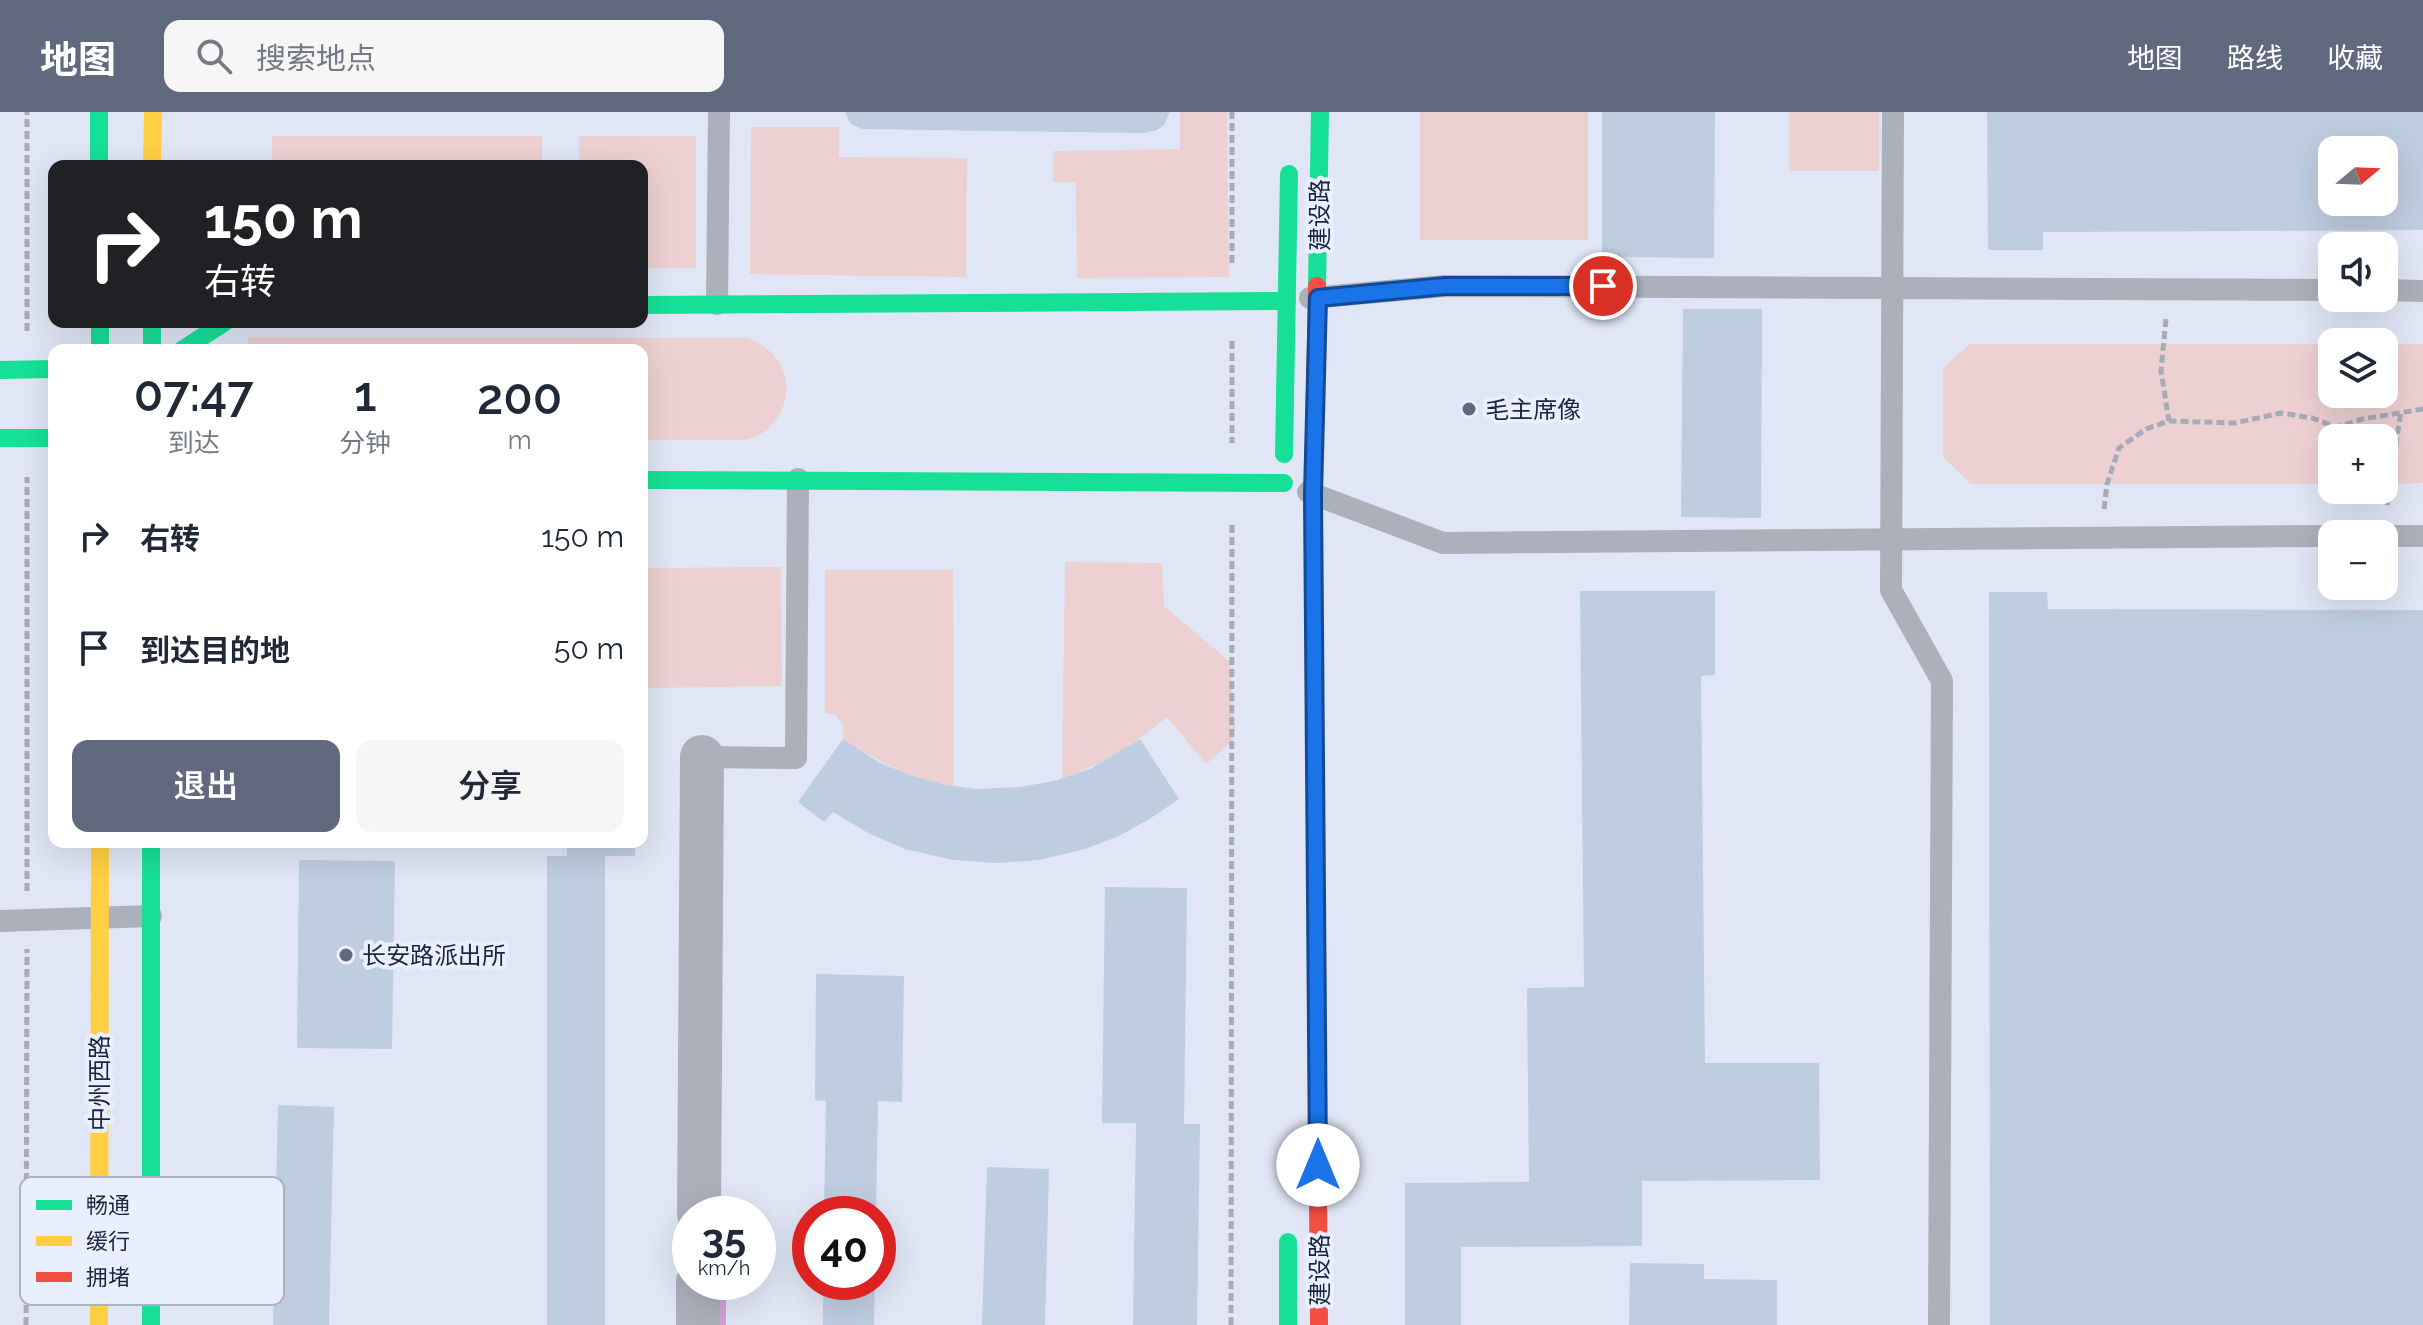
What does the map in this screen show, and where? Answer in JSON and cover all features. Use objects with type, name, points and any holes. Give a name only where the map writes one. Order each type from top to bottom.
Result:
[{"type":"main road","points":[[99,112],[99,160]]},
{"type":"main road","points":[[152,160],[153,112]]},
{"type":"main road","name":"建设路","points":[[1319,1325],[1313,494],[1320,112]]},
{"type":"main road","name":"建设路","points":[[1284,491],[1289,159]]},
{"type":"main road","points":[[648,305],[1287,301]]},
{"type":"main road","points":[[191,344],[216,328]]},
{"type":"main road","points":[[0,370],[48,369]]},
{"type":"main road","points":[[0,438],[48,438]]},
{"type":"main road","points":[[648,480],[1232,483],[1284,491]]},
{"type":"main road","name":"中州西路","points":[[99,1177],[100,848]]},
{"type":"main road","points":[[151,848],[151,1177]]},
{"type":"main road","name":"建设路","points":[[1288,1230],[1288,1325]]},
{"type":"main road","name":"中州西路","points":[[99,1305],[99,1325]]},
{"type":"street","points":[[699,1196],[702,757]]},
{"type":"street","points":[[698,1300],[698,1325]]},
{"type":"lane","points":[[717,304],[719,112]]},
{"type":"lane","points":[[1893,112],[1891,590],[1942,681],[1939,1325]]},
{"type":"lane","points":[[1287,301],[1445,286],[2318,290]]},
{"type":"lane","points":[[2398,290],[2423,291]]},
{"type":"lane","points":[[702,757],[796,758],[798,479]]},
{"type":"lane","points":[[1284,491],[1313,494],[1443,543],[2318,536]]},
{"type":"lane","points":[[2398,530],[2423,536]]},
{"type":"lane","points":[[0,921],[151,916]]},
{"type":"path","points":[[27,112],[27,370]]},
{"type":"path","points":[[1231,1325],[1232,112]]},
{"type":"path","points":[[2169,421],[2161,371],[2171,289]]},
{"type":"path","points":[[2100,538],[2107,484],[2119,448],[2146,429],[2169,421],[2235,423],[2281,413],[2312,418],[2336,427],[2401,411],[2423,409]]},
{"type":"path","points":[[2385,520],[2401,411]]},
{"type":"path","points":[[26,1177],[27,438]]},
{"type":"path","points":[[26,1305],[26,1325]]},
{"type":"shaded area","points":[[1180,112],[1227,112],[1229,277],[1077,278],[1076,182],[1053,182],[1053,151],[1180,149]]},
{"type":"shaded area","points":[[1420,112],[1588,112],[1588,240],[1420,240]]},
{"type":"shaded area","points":[[1789,112],[1879,112],[1879,171],[1789,171]]},
{"type":"shaded area","points":[[751,127],[839,127],[839,157],[967,158],[966,277],[750,274]]},
{"type":"shaded area","points":[[272,136],[542,136],[542,160],[272,160]]},
{"type":"shaded area","points":[[579,136],[696,136],[696,268],[648,268],[648,160],[579,160]]},
{"type":"shaded area","points":[[248,337],[748,338],[762,345],[778,360],[786,391],[778,418],[757,436],[736,440],[648,440],[648,344],[248,344]]},
{"type":"shaded area","points":[[1970,344],[2318,344],[2318,408],[2398,408],[2398,344],[2423,344],[2423,483],[2398,484],[2398,424],[2318,424],[2318,484],[1971,484],[1943,457],[1943,368]]},
{"type":"shaded area","points":[[1065,562],[1162,563],[1164,606],[1230,662],[1235,728],[1232,741],[1206,764],[1167,717],[1117,753],[1062,779]]},
{"type":"shaded area","points":[[781,567],[782,686],[648,688],[648,568]]},
{"type":"shaded area","points":[[825,570],[953,570],[954,786],[910,775],[869,755],[843,739],[843,725],[836,715],[825,713]]},
{"type":"building","points":[[845,112],[1170,112],[1164,125],[1144,133],[862,129],[851,124]]},
{"type":"building","points":[[1602,112],[1715,112],[1714,258],[1602,257]]},
{"type":"building","points":[[1987,112],[2423,112],[2423,230],[2043,232],[2043,250],[1988,250]]},
{"type":"building","points":[[1683,309],[1762,309],[1761,518],[1681,517]]},
{"type":"building","points":[[1580,591],[1715,591],[1715,675],[1701,676],[1705,1063],[1819,1063],[1820,1180],[1642,1181],[1642,1246],[1461,1247],[1461,1325],[1405,1325],[1405,1183],[1529,1182],[1527,988],[1584,987]]},
{"type":"building","points":[[1989,592],[2047,592],[2048,609],[2423,610],[2423,1325],[1990,1325]]},
{"type":"building","points":[[843,739],[880,763],[913,776],[977,789],[1020,787],[1054,781],[1090,769],[1140,739],[1179,799],[1119,836],[1085,849],[1039,860],[997,863],[953,860],[905,849],[868,833],[833,812],[824,822],[798,802]]},
{"type":"building","points":[[567,848],[635,848],[635,856],[605,856],[605,1325],[547,1325],[547,856],[567,856]]},
{"type":"building","name":"长安路派出所","points":[[299,860],[395,861],[392,1049],[297,1048]]},
{"type":"building","points":[[1105,887],[1187,888],[1184,1124],[1200,1124],[1197,1325],[1133,1325],[1136,1123],[1102,1123]]},
{"type":"building","points":[[816,974],[904,976],[902,1102],[878,1101],[876,1196],[824,1196],[826,1101],[815,1100]]},
{"type":"building","points":[[278,1105],[334,1107],[329,1325],[273,1325],[273,1305],[284,1305],[284,1177],[276,1177]]},
{"type":"building","points":[[987,1167],[1049,1169],[1045,1325],[982,1325]]},
{"type":"building","points":[[1630,1263],[1704,1264],[1704,1279],[1777,1280],[1777,1325],[1629,1325]]},
{"type":"building","points":[[823,1300],[875,1300],[874,1325],[823,1325]]},
{"type":"waterway","points":[[720,1300],[720,1325]]},
{"type":"traffic: fast","points":[[99,112],[99,160]]},
{"type":"traffic: fast","points":[[1317,286],[1320,112]]},
{"type":"traffic: fast","points":[[1284,454],[1289,174]]},
{"type":"traffic: fast","points":[[648,305],[1287,301]]},
{"type":"traffic: fast","points":[[100,328],[100,344]]},
{"type":"traffic: fast","points":[[152,328],[152,344]]},
{"type":"traffic: fast","points":[[191,344],[216,328]]},
{"type":"traffic: fast","points":[[0,370],[48,369]]},
{"type":"traffic: fast","points":[[0,438],[48,438]]},
{"type":"traffic: fast","points":[[648,480],[1284,483]]},
{"type":"traffic: fast","points":[[151,848],[151,1177]]},
{"type":"traffic: fast","points":[[1288,1242],[1288,1325]]},
{"type":"traffic: fast","points":[[151,1305],[151,1325]]},
{"type":"traffic: slow","points":[[152,160],[153,112]]},
{"type":"traffic: slow","points":[[1314,681],[1317,1065]]},
{"type":"traffic: slow","points":[[99,1177],[100,848]]},
{"type":"traffic: slow","points":[[99,1305],[99,1325]]},
{"type":"traffic: jam","points":[[1314,681],[1313,494],[1317,286]]},
{"type":"traffic: jam","points":[[1317,1065],[1319,1325]]},
{"type":"place","name":"毛主席像","points":[[1469,409]]},
{"type":"place","name":"长安路派出所","points":[[346,955]]},
{"type":"route","points":[[1318,1165],[1313,494],[1318,298],[1445,286],[1603,286]]}]
